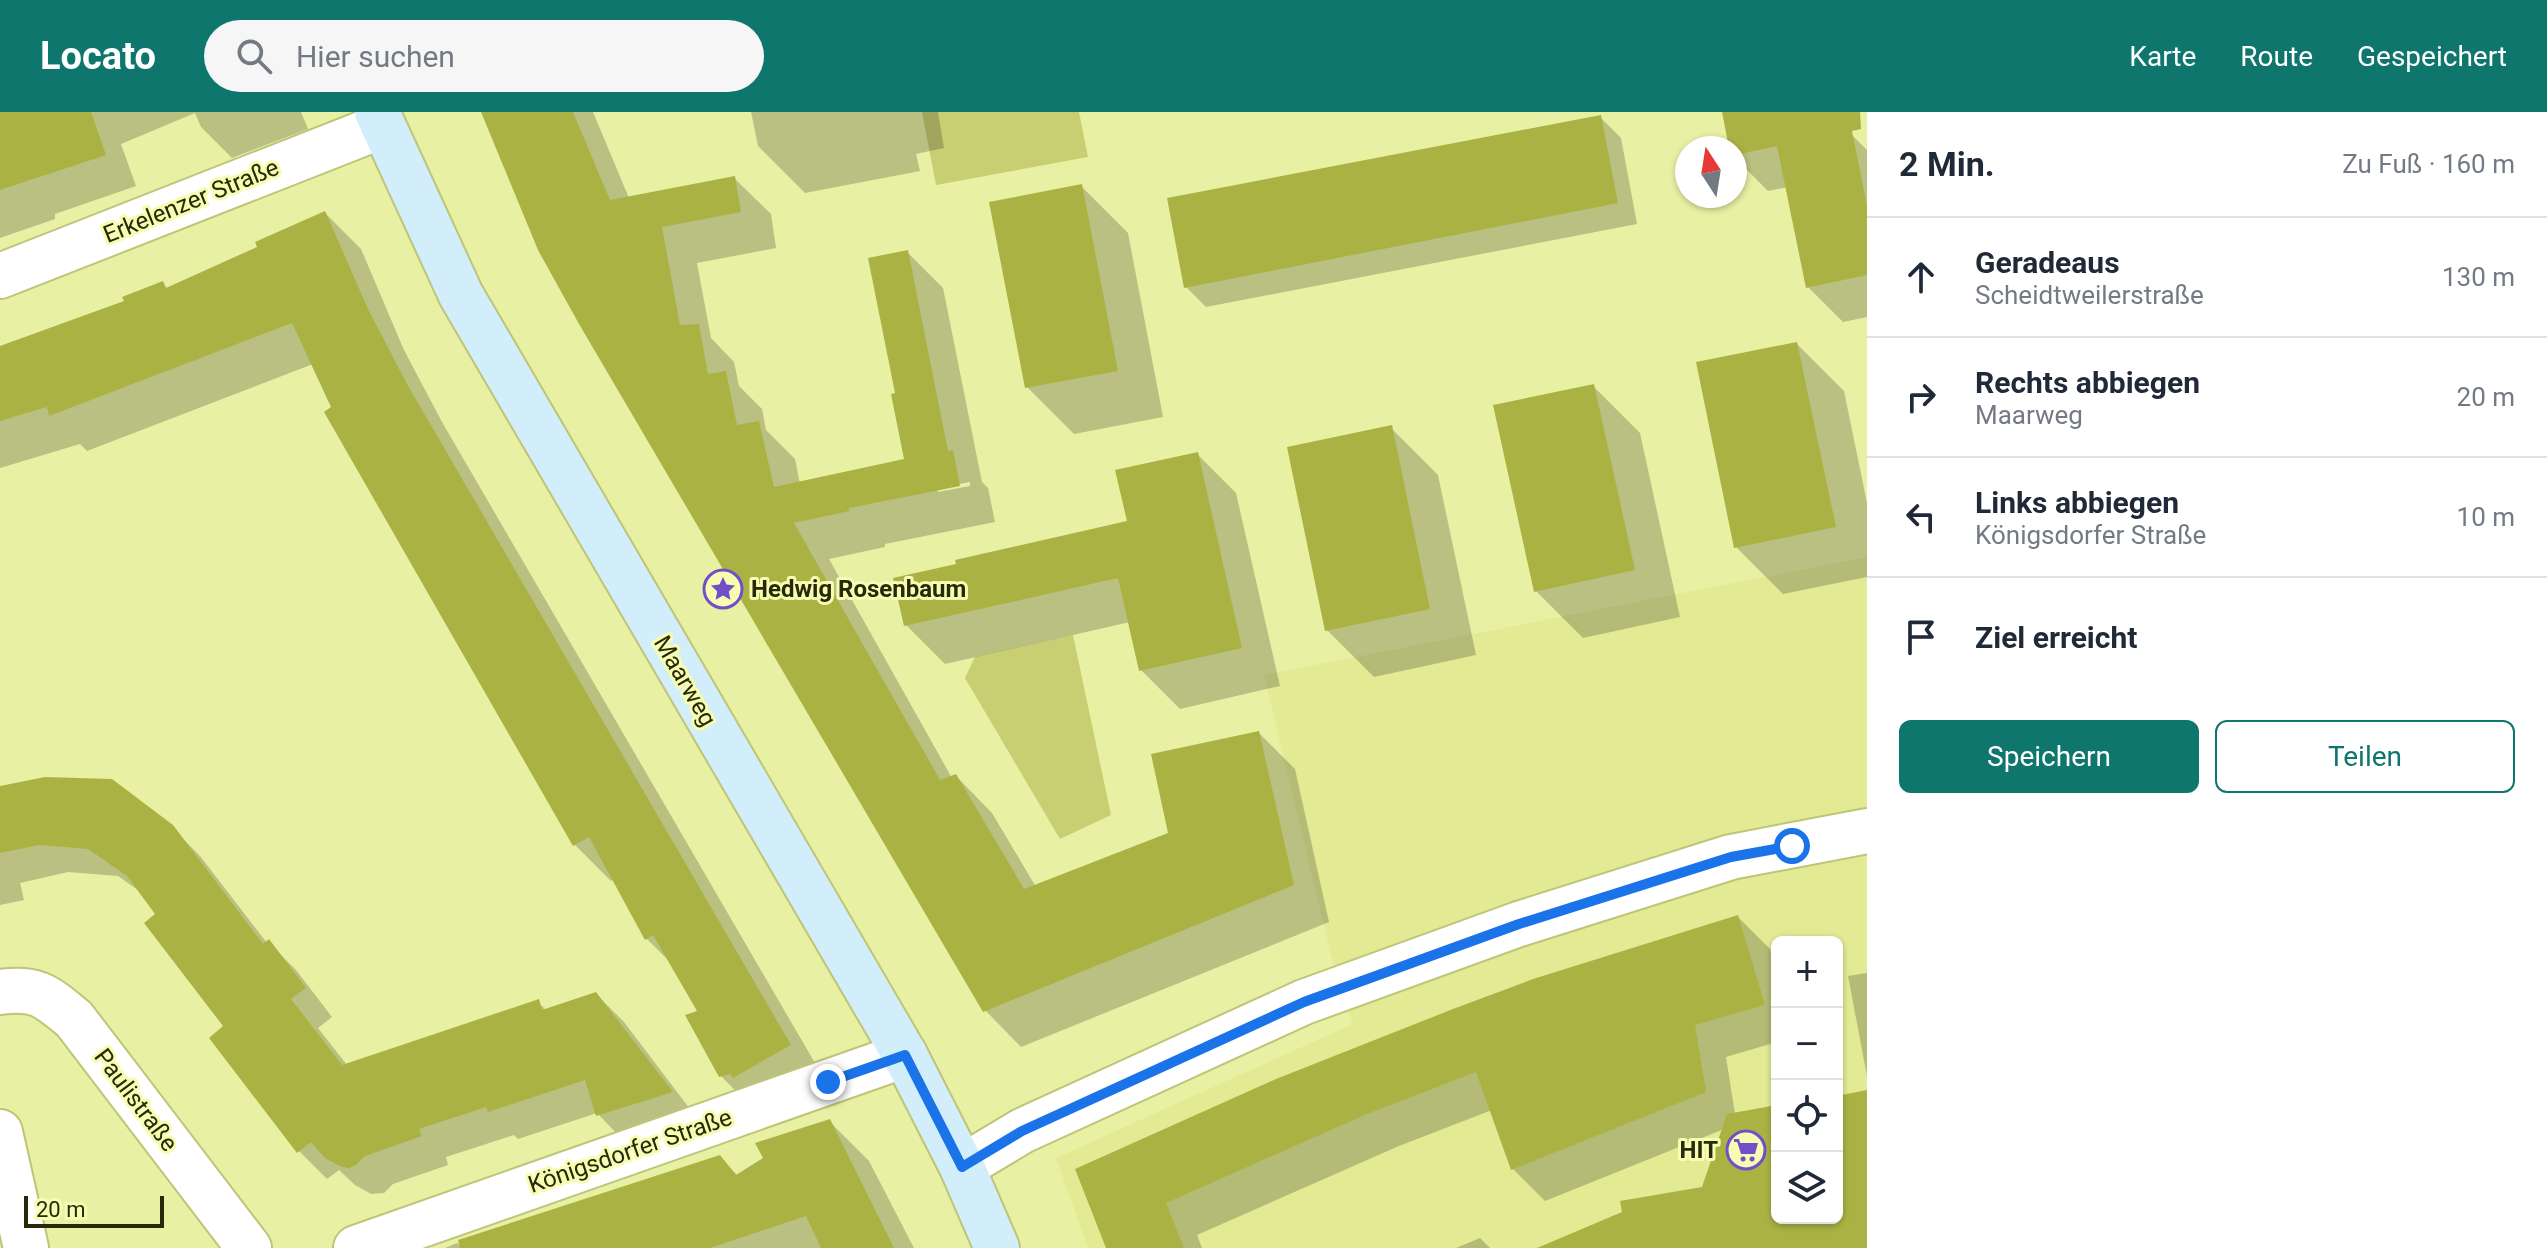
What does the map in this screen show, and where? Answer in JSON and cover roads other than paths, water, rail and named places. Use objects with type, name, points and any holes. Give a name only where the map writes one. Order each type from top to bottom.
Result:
[{"type":"main road","name":"Maarweg","points":[[380,119],[461,295],[905,1055],[962,1167],[997,1248]]},
{"type":"street","name":"Erkelenzer Straße","points":[[0,276],[380,119]]},
{"type":"street","points":[[962,1167],[1022,1131],[1315,998],[1519,924],[1731,857],[1867,831]]},
{"type":"street","name":"Paulistraße","points":[[0,992],[25,989],[51,999],[74,1019],[249,1248]]},
{"type":"street","name":"Königsdorfer Straße","points":[[356,1248],[905,1055]]},
{"type":"street","points":[[0,1132],[26,1248]]},
{"type":"place","name":"Hedwig Rosenbaum","points":[[723,589]]},
{"type":"place","name":"HIT","points":[[1746,1150]]}]
